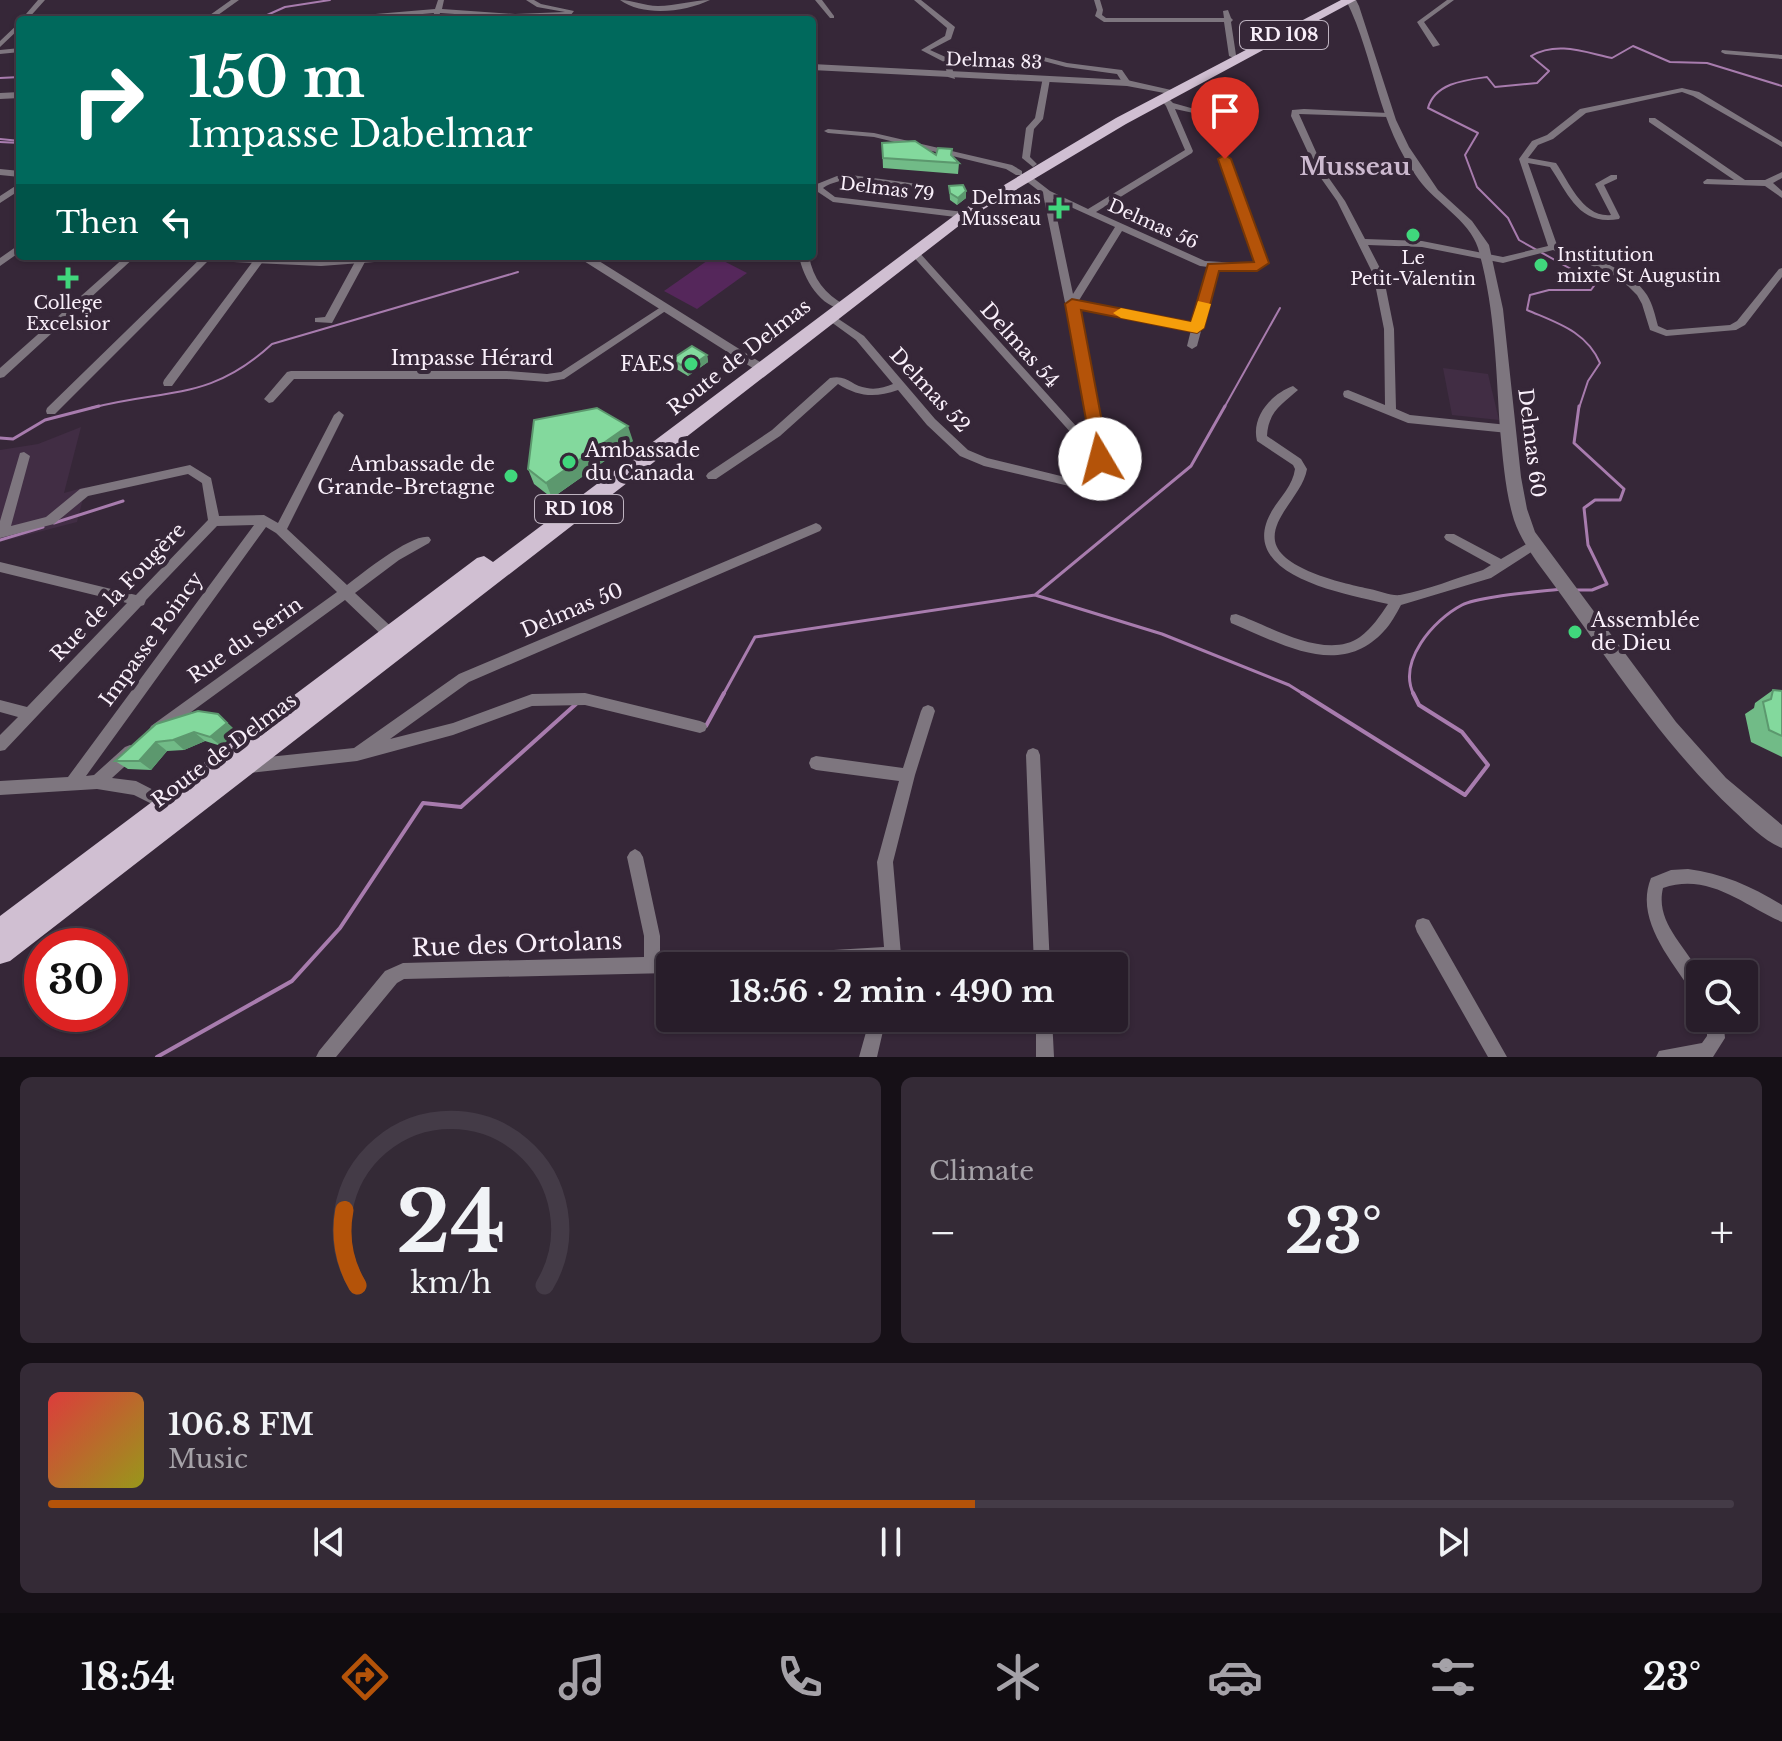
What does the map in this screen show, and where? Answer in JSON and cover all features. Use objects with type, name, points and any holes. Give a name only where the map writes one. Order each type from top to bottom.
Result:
[{"type":"main road","name":"Route de Delmas","points":[[0,932],[174,808],[960,214],[1026,171],[1342,0]]},
{"type":"main road","name":"Route de Delmas","points":[[1236,57],[1351,0]]},
{"type":"main road","name":"Route de Delmas","points":[[836,309],[915,253],[960,214]]},
{"type":"main road","name":"Route de Delmas","points":[[0,951],[174,808],[242,767],[396,639]]},
{"type":"street","points":[[28,16],[42,0]]},
{"type":"street","points":[[212,16],[236,0]]},
{"type":"street","points":[[436,16],[441,0]]},
{"type":"street","points":[[529,0],[539,6],[571,11],[565,16]]},
{"type":"street","points":[[623,0],[635,7],[665,7],[707,0]]},
{"type":"street","points":[[818,0],[832,17]]},
{"type":"street","points":[[917,0],[951,27],[948,37],[925,50],[944,58],[952,77]]},
{"type":"street","points":[[1097,0],[1098,16],[1104,20],[1230,20]]},
{"type":"street","name":"Delmas 60","points":[[1351,0],[1358,11],[1388,115],[1422,177],[1476,231],[1486,257],[1519,513],[1535,544],[1688,755],[1726,793],[1782,838]]},
{"type":"street","points":[[1436,45],[1420,22],[1451,0]]},
{"type":"street","points":[[377,16],[438,11],[491,16]]},
{"type":"street","points":[[1226,11],[1236,57]]},
{"type":"street","points":[[0,45],[16,29]]},
{"type":"street","points":[[1725,52],[1782,57]]},
{"type":"street","points":[[1035,56],[1066,65],[1119,72],[1127,83]]},
{"type":"street","name":"Delmas 83","points":[[816,67],[952,77],[1127,83],[1169,96]]},
{"type":"street","points":[[1026,171],[1030,128],[1039,119],[1046,79]]},
{"type":"street","points":[[1542,251],[1523,159],[1535,143],[1550,137],[1583,111],[1682,90],[1696,94],[1782,145]]},
{"type":"street","points":[[1169,96],[1212,115]]},
{"type":"street","points":[[1089,212],[1189,151],[1169,96]]},
{"type":"street","points":[[1388,115],[1295,112],[1322,174],[1363,242],[1378,274],[1389,329],[1391,411]]},
{"type":"street","points":[[1652,120],[1744,183]]},
{"type":"street","name":"Delmas 56","points":[[828,131],[874,135],[1026,171],[1047,193],[1213,267],[1257,267],[1262,263],[1225,159]]},
{"type":"street","points":[[1523,159],[1553,165],[1576,201],[1602,219],[1616,217],[1599,184],[1614,177]]},
{"type":"street","points":[[1707,182],[1767,183],[1782,175]]},
{"type":"street","points":[[816,185],[848,180],[918,187]]},
{"type":"street","points":[[1767,183],[1782,195]]},
{"type":"street","name":"Delmas 79","points":[[816,187],[833,199],[960,214]]},
{"type":"street","points":[[1047,193],[1072,304],[1100,459]]},
{"type":"street","points":[[1072,304],[1120,227]]},
{"type":"street","points":[[1363,242],[1422,244],[1512,260],[1542,251],[1610,269],[1633,286],[1647,303],[1654,328],[1666,333],[1732,328],[1741,323],[1782,271]]},
{"type":"street","points":[[0,263],[16,250]]},
{"type":"street","name":"Delmas 54","points":[[915,253],[1100,459]]},
{"type":"street","points":[[0,374],[127,260]]},
{"type":"street","points":[[51,411],[204,260]]},
{"type":"street","points":[[168,383],[258,260]]},
{"type":"street","points":[[319,320],[328,321],[361,260]]},
{"type":"street","points":[[588,260],[759,367]]},
{"type":"street","name":"Delmas 52","points":[[804,260],[806,273],[898,386],[964,453],[984,462],[1084,484],[1100,482],[1106,474],[1100,459]]},
{"type":"street","points":[[1192,346],[1213,267]]},
{"type":"street","points":[[1072,304],[1197,328]]},
{"type":"street","name":"Impasse Hérard","points":[[269,399],[291,375],[547,378],[564,375],[664,308]]},
{"type":"street","points":[[712,476],[776,433],[834,381],[840,380],[859,393],[874,395],[898,386]]},
{"type":"street","points":[[1293,390],[1275,401],[1261,429],[1261,438],[1297,462],[1301,469],[1297,483],[1271,526],[1269,537],[1275,557],[1297,573],[1397,601],[1487,574],[1535,544]]},
{"type":"street","points":[[1348,394],[1408,419],[1508,429]]},
{"type":"street","points":[[280,530],[339,415]]},
{"type":"street","points":[[1,532],[24,456]]},
{"type":"street","name":"Rue de la Fougère","points":[[0,745],[27,713],[140,601],[214,521],[207,481],[190,469],[84,492],[50,521],[1,532]]},
{"type":"street","points":[[214,521],[264,520],[280,530],[396,639]]},
{"type":"street","name":"Impasse Poincy","points":[[72,783],[264,520]]},
{"type":"street","name":"Delmas 50","points":[[357,754],[464,678],[816,528]]},
{"type":"street","points":[[1450,537],[1502,565]]},
{"type":"street","name":"Rue du Serin","points":[[97,782],[144,740],[425,540]]},
{"type":"street","points":[[0,567],[140,601]]},
{"type":"street","points":[[1236,619],[1332,654],[1366,640],[1383,628],[1397,601]]},
{"type":"street","name":"Delmas 50","points":[[242,767],[357,754],[453,729],[532,700],[585,699],[700,727]]},
{"type":"street","points":[[0,706],[27,713]]},
{"type":"street","points":[[891,952],[885,862],[928,711]]},
{"type":"street","points":[[1033,755],[1041,952]]},
{"type":"street","points":[[816,763],[908,775]]},
{"type":"street","points":[[0,788],[97,782],[136,788],[174,808]]},
{"type":"street","points":[[635,857],[652,936],[652,963]]},
{"type":"street","points":[[1686,966],[1660,924],[1651,895],[1656,883],[1669,876],[1717,881],[1782,914]]},
{"type":"street","points":[[1423,926],[1498,1057]]},
{"type":"street","name":"Rue des Ortolans","points":[[325,1057],[391,977],[403,971],[656,963]]},
{"type":"street","points":[[868,1057],[874,1032]]},
{"type":"street","points":[[1044,1032],[1045,1057]]},
{"type":"street","points":[[1665,1057],[1707,1051],[1716,1038],[1716,1032]]},
{"type":"shaded area","points":[[708,260],[722,260],[747,273],[697,309],[664,291]]},
{"type":"shaded area","points":[[1443,368],[1488,374],[1499,420],[1452,415]]},
{"type":"shaded area","points":[[81,427],[64,493],[86,487],[77,522],[0,542],[0,450],[38,444]]},
{"type":"building","points":[[915,141],[936,155],[938,148],[952,149],[951,155],[959,163],[883,158],[882,143]]},
{"type":"building","points":[[963,185],[966,191],[958,198],[950,193],[949,186]]},
{"type":"building","points":[[692,346],[707,355],[687,369],[672,359]]},
{"type":"building","name":"Ambassade du Canada","points":[[597,408],[628,426],[546,483],[528,469],[534,420]]},
{"type":"building","points":[[1773,690],[1782,691],[1782,736],[1769,730],[1763,702],[1771,699]]},
{"type":"building","points":[[198,711],[218,714],[227,723],[210,737],[194,732],[156,742],[139,761],[115,761],[156,724]]},
{"type":"waterway","points":[[265,16],[285,7],[330,0]]},
{"type":"waterway","points":[[1579,408],[1588,381],[1600,363],[1579,336],[1527,310],[1530,295],[1549,290],[1591,290],[1596,283],[1519,240],[1508,218],[1477,187],[1465,155],[1478,133],[1428,108],[1432,100],[1452,84],[1478,78],[1487,77],[1495,87],[1537,83],[1549,71],[1531,56],[1561,48],[1612,58],[1633,46],[1670,62],[1707,63],[1782,86]]},
{"type":"waterway","points":[[0,78],[16,77]]},
{"type":"waterway","points":[[0,139],[16,141]]},
{"type":"waterway","points":[[0,142],[16,143]]},
{"type":"waterway","points":[[93,408],[207,384],[228,376],[272,344],[518,272]]},
{"type":"waterway","points":[[1224,408],[1280,308]]},
{"type":"waterway","points":[[93,408],[99,406]]},
{"type":"waterway","points":[[1035,595],[1191,466],[1225,406]]},
{"type":"waterway","points":[[1576,590],[1592,590],[1607,584],[1588,545],[1584,508],[1595,500],[1620,500],[1624,489],[1574,443],[1579,406]]},
{"type":"waterway","points":[[0,438],[13,439],[45,420],[93,408]]},
{"type":"waterway","points":[[54,523],[123,501]]},
{"type":"waterway","points":[[0,540],[43,527]]},
{"type":"waterway","points":[[1414,695],[1410,682],[1414,656],[1430,631],[1451,612],[1482,599],[1561,589]]},
{"type":"waterway","points":[[723,695],[755,637],[1035,595]]},
{"type":"waterway","points":[[1035,595],[1162,634],[1289,685],[1305,695]]},
{"type":"waterway","points":[[706,726],[724,693]]},
{"type":"waterway","points":[[1302,693],[1465,795],[1488,765],[1462,732],[1419,705],[1414,695]]},
{"type":"waterway","points":[[157,1057],[292,981],[340,928],[423,803],[461,807],[576,704]]},
{"type":"slow traffic","points":[[1121,313],[1197,328],[1203,304]]},
{"type":"place","name":"Delmas Musseau","points":[[1059,208]]},
{"type":"place","name":"Le Petit-Valentin","points":[[1413,235]]},
{"type":"place","name":"Institution mixte St Augustin","points":[[1541,265]]},
{"type":"place","name":"College Excelsior","points":[[68,278]]},
{"type":"place","name":"FAES","points":[[691,364]]},
{"type":"place","name":"Ambassade du Canada","points":[[569,462]]},
{"type":"place","name":"Ambassade de Grande-Bretagne","points":[[511,476]]},
{"type":"place","name":"Assemblée de Dieu","points":[[1575,632]]},
{"type":"district","name":"Musseau","points":[[1355,166]]},
{"type":"route","points":[[1100,459],[1088,378],[1072,304],[1197,328],[1213,267],[1257,267],[1262,263],[1225,159]]}]
